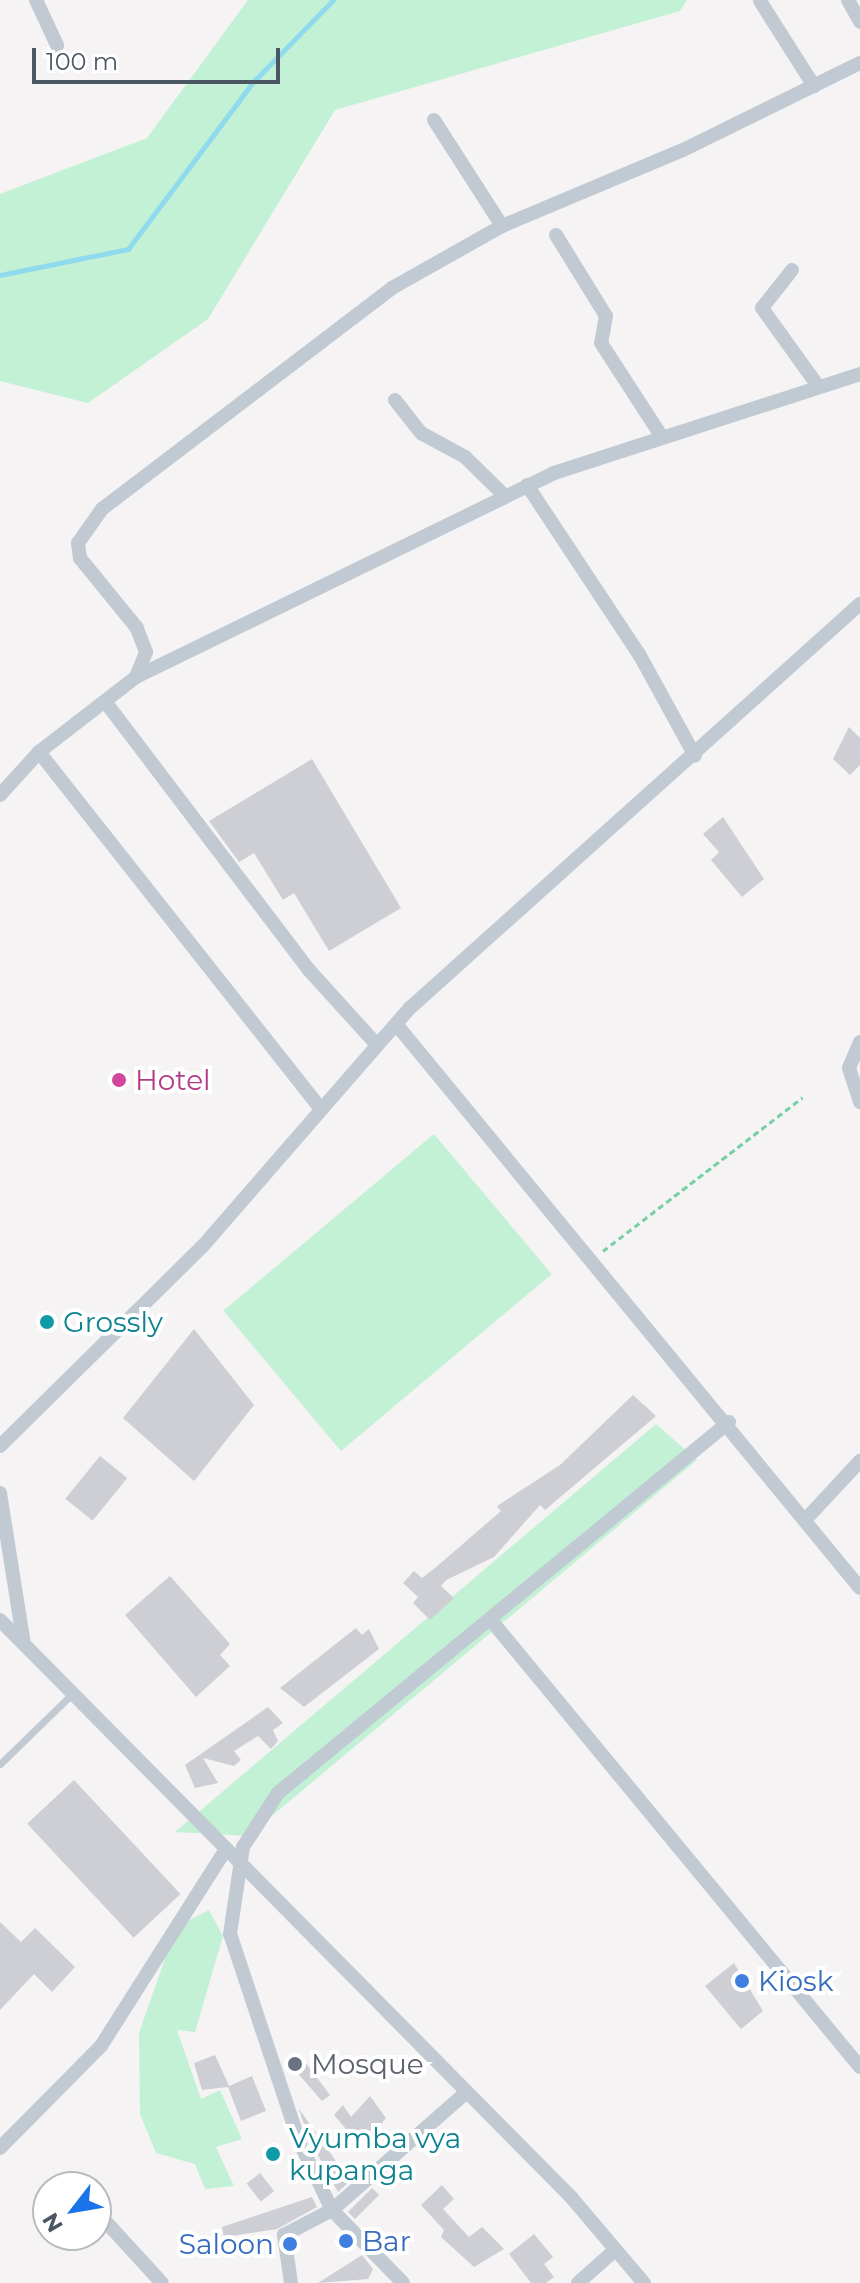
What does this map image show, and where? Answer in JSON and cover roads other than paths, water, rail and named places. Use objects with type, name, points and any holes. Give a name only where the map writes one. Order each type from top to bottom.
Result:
[{"type":"street","points":[[36,0],[57,45]]},
{"type":"street","points":[[848,0],[860,22]]},
{"type":"street","points":[[760,1],[814,86]]},
{"type":"street","points":[[136,677],[146,652],[137,628],[80,558],[88,524],[392,288],[502,226],[860,63]]},
{"type":"street","points":[[434,120],[502,226]]},
{"type":"street","points":[[556,235],[606,316],[601,343],[660,434]]},
{"type":"street","points":[[792,270],[762,308],[818,386]]},
{"type":"street","points":[[0,795],[39,752],[107,704],[136,677],[347,579],[504,495],[660,434],[860,374]]},
{"type":"street","points":[[395,400],[421,433],[465,457],[504,495]]},
{"type":"street","points":[[527,485],[639,654],[695,756]]},
{"type":"street","points":[[0,1446],[202,1247],[396,1024],[860,604]]},
{"type":"street","points":[[107,704],[309,970],[377,1045]]},
{"type":"street","points":[[39,752],[321,1109]]},
{"type":"street","points":[[396,1024],[595,1257],[860,1588]]},
{"type":"street","points":[[860,1042],[849,1068],[860,1102]]},
{"type":"street","points":[[403,2283],[332,2210],[299,2141],[230,1934],[241,1869],[259,1814],[278,1793],[729,1422]]},
{"type":"street","points":[[807,1518],[860,1461]]},
{"type":"street","points":[[0,1493],[24,1645]]},
{"type":"street","points":[[490,1619],[860,2067]]},
{"type":"street","points":[[0,1620],[224,1852],[467,2092],[644,2283]]},
{"type":"street","points":[[0,2148],[101,2046],[224,1852]]},
{"type":"street","points":[[291,2283],[284,2235],[332,2210],[467,2092]]},
{"type":"street","points":[[112,2228],[162,2283]]},
{"type":"street","points":[[578,2283],[615,2250]]},
{"type":"lane","points":[[0,1764],[72,1694]]},
{"type":"waterway","points":[[0,275],[128,249],[252,83],[333,0]]},
{"type":"place","name":"Hotel","points":[[119,1080]]},
{"type":"place","name":"Grossly","points":[[47,1322]]},
{"type":"place","name":"Kiosk","points":[[742,1981]]},
{"type":"place","name":"Mosque","points":[[295,2064]]},
{"type":"place","name":"Vyumba vya kupanga","points":[[273,2154]]},
{"type":"place","name":"Bar","points":[[346,2241]]},
{"type":"place","name":"Saloon","points":[[290,2244]]}]
